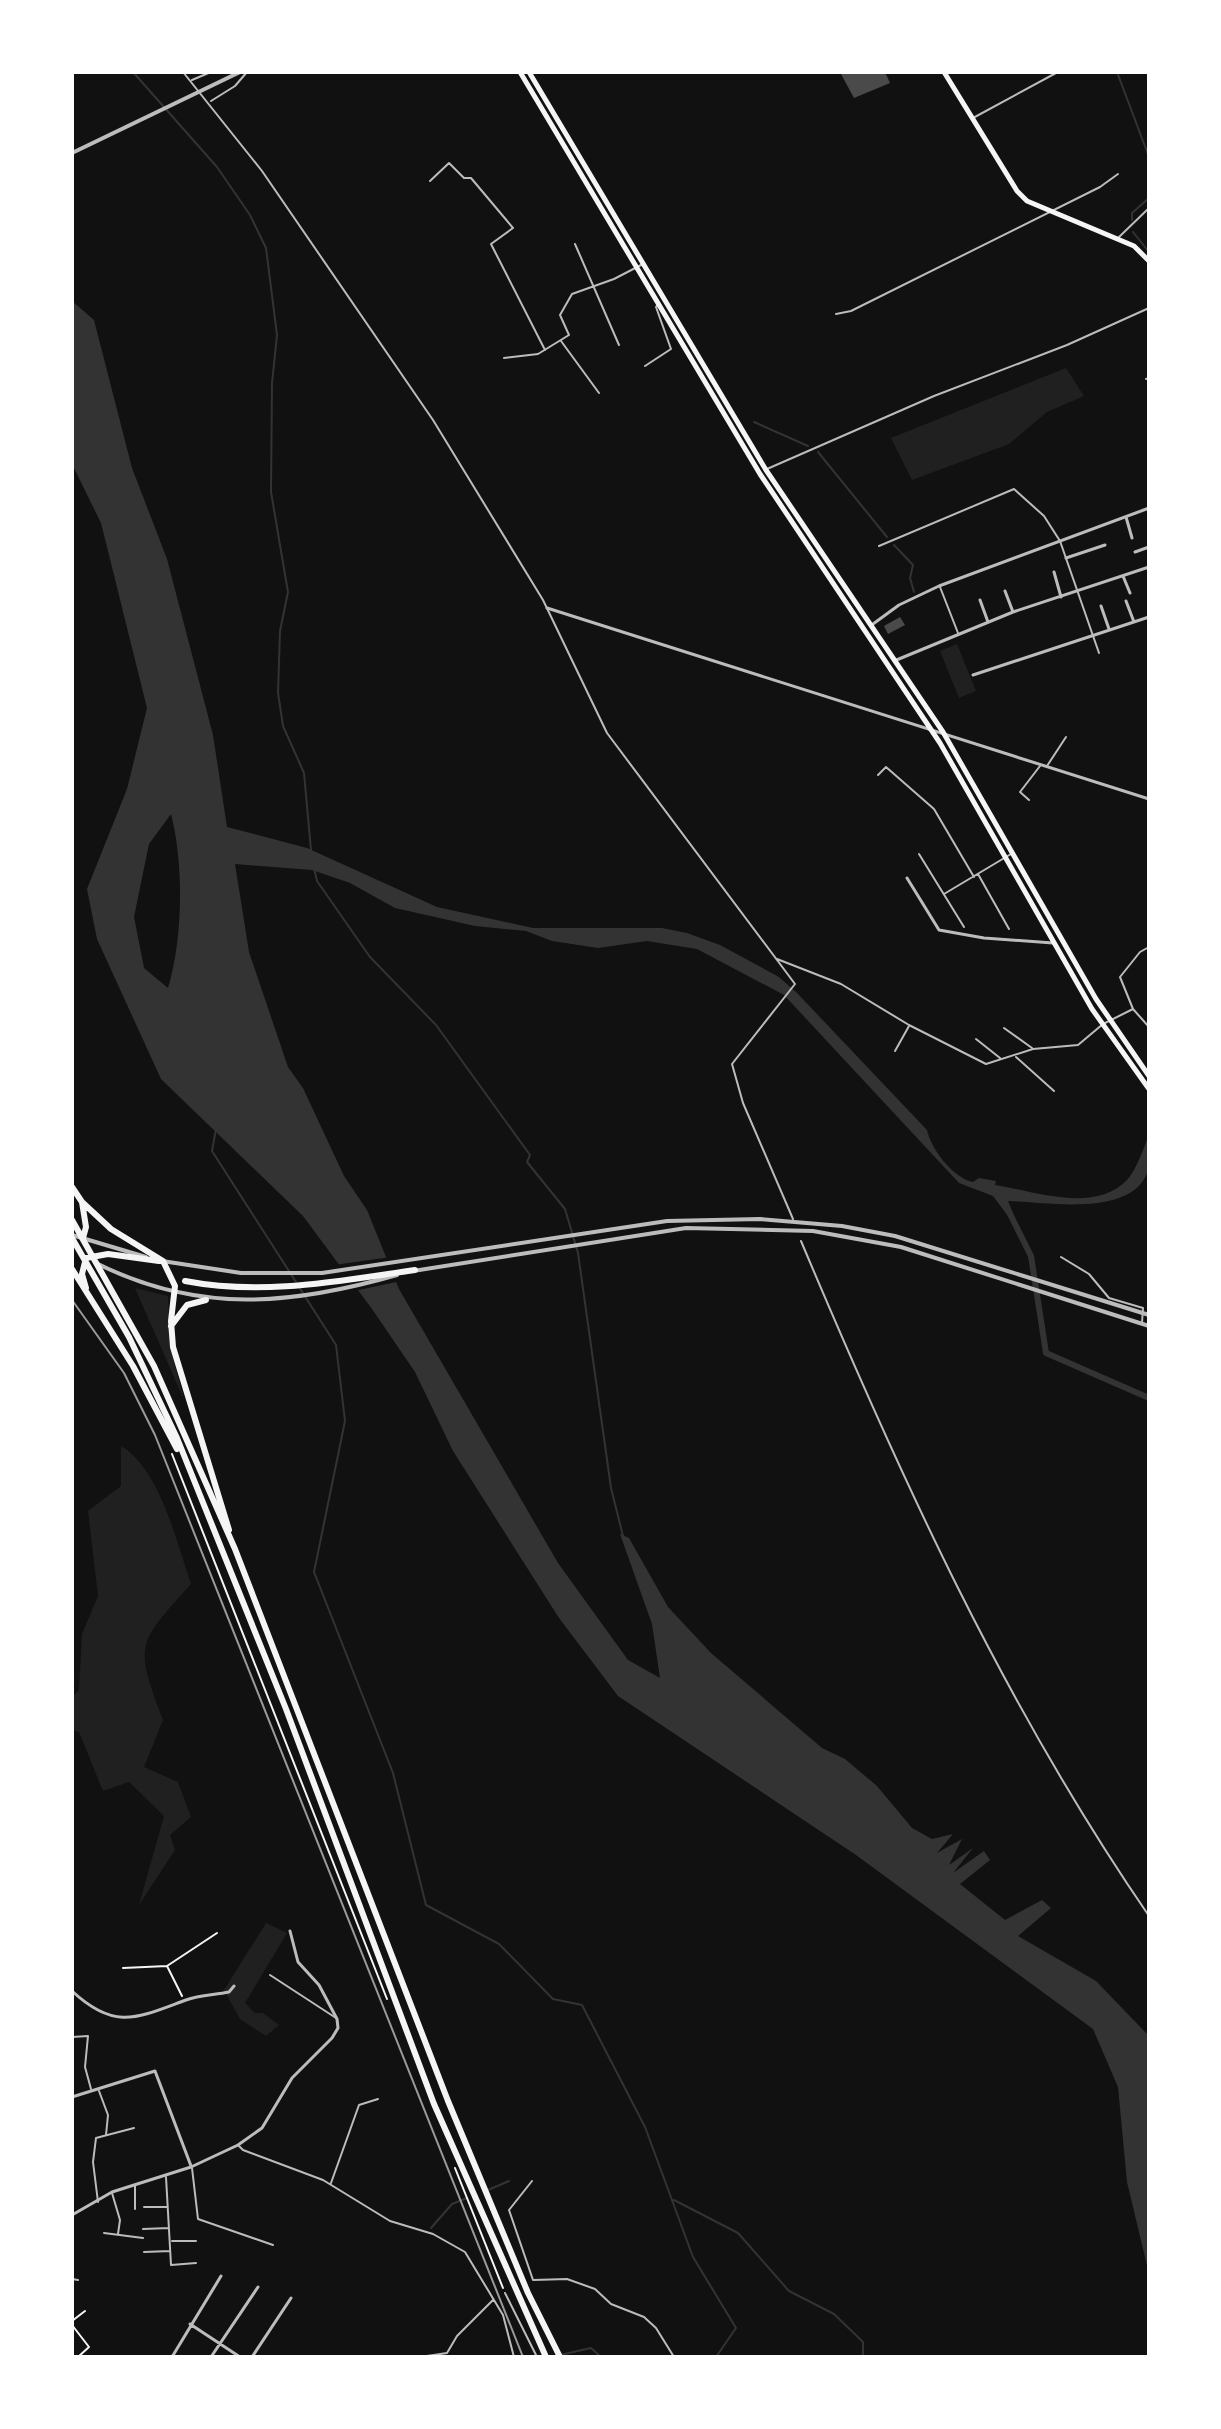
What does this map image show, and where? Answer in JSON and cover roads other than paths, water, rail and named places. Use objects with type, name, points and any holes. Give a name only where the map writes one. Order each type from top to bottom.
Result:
[{"type":"highway","points":[[72,1187],[82,1202],[111,1229],[163,1261],[174,1290],[173,1347],[235,1549]]},
{"type":"highway","points":[[72,1248],[83,1240],[86,1227],[82,1202]]},
{"type":"highway","points":[[72,1220],[154,1366],[235,1549],[393,1964],[528,2293],[560,2357]]},
{"type":"highway","points":[[72,1237],[160,1398],[286,1709],[434,2104],[546,2357]]},
{"type":"highway","points":[[87,1293],[82,1274],[86,1258],[108,1254],[163,1261]]},
{"type":"highway","points":[[72,1269],[133,1366],[187,1469]]},
{"type":"highway","points":[[185,1281],[239,1289],[284,1288],[415,1270]]},
{"type":"highway","points":[[171,1326],[187,1305],[206,1300]]},
{"type":"main road","points":[[520,72],[637,268],[663,302],[931,730],[1103,1024],[1149,1089]]},
{"type":"main road","points":[[529,72],[644,264],[760,474],[866,630],[943,732],[1112,1022],[1149,1076]]},
{"type":"main road","points":[[944,72],[1017,191],[1027,201],[1134,246],[1149,261]]},
{"type":"street","points":[[72,153],[240,72]]},
{"type":"street","points":[[866,630],[899,605],[939,586],[1149,508]]},
{"type":"street","points":[[1126,517],[1132,538]]},
{"type":"street","points":[[1066,558],[1105,545]]},
{"type":"street","points":[[1135,552],[1149,547]]},
{"type":"street","points":[[893,662],[1013,612],[1149,567]]},
{"type":"street","points":[[1054,572],[1061,597]]},
{"type":"street","points":[[1123,576],[1130,593]]},
{"type":"street","points":[[1005,591],[1013,612]]},
{"type":"street","points":[[980,600],[988,622]]},
{"type":"street","points":[[1126,601],[1134,622]]},
{"type":"street","points":[[1101,606],[1109,629]]},
{"type":"street","points":[[547,608],[1149,799]]},
{"type":"street","points":[[973,675],[1149,617]]},
{"type":"street","points":[[907,878],[939,930],[984,938],[1053,943]]},
{"type":"street","points":[[72,1237],[163,1261],[241,1273],[322,1273],[667,1221],[744,1219],[815,1222],[870,1231],[1149,1315]]},
{"type":"street","points":[[72,1248],[112,1271],[206,1300],[249,1301],[325,1293],[415,1270],[654,1232],[752,1228],[834,1233],[876,1240],[1149,1326]]},
{"type":"street","points":[[72,2215],[112,2192],[191,2167],[238,2145],[262,2128],[292,2078],[332,2038],[338,2028],[337,2019],[319,1985],[298,1962],[290,1931]]},
{"type":"street","points":[[72,1991],[99,2012],[115,2017],[149,2016],[185,2000],[229,1992],[234,1986]]},
{"type":"street","points":[[72,2097],[155,2071],[191,2167]]},
{"type":"street","points":[[172,2357],[221,2276]]},
{"type":"street","points":[[211,2357],[258,2287]]},
{"type":"street","points":[[252,2357],[291,2298]]},
{"type":"street","points":[[190,2324],[240,2357]]},
{"type":"lane","points":[[183,72],[209,102],[351,297],[433,420],[547,608],[607,733],[795,984],[732,1064],[743,1103],[793,1219]]},
{"type":"lane","points":[[191,81],[211,72]]},
{"type":"lane","points":[[209,102],[235,86],[247,72]]},
{"type":"lane","points":[[972,118],[1056,73]]},
{"type":"lane","points":[[430,181],[449,163],[464,178],[471,178],[513,228],[491,244],[545,350]]},
{"type":"lane","points":[[836,314],[851,311],[1050,212],[1118,174]]},
{"type":"lane","points":[[1117,239],[1149,208]]},
{"type":"lane","points":[[575,244],[619,345]]},
{"type":"lane","points":[[504,358],[545,350],[561,340],[569,333],[561,312],[572,294],[644,264]]},
{"type":"lane","points":[[645,366],[671,349],[656,307],[663,302]]},
{"type":"lane","points":[[766,470],[934,396],[1067,345],[1149,308]]},
{"type":"lane","points":[[561,340],[599,393]]},
{"type":"lane","points":[[879,546],[1014,489],[1044,516],[1060,541],[1099,653]]},
{"type":"lane","points":[[939,586],[958,633]]},
{"type":"lane","points":[[1046,767],[1066,737]]},
{"type":"lane","points":[[1029,800],[1020,792],[1041,765]]},
{"type":"lane","points":[[878,775],[886,767],[934,809],[974,877]]},
{"type":"lane","points":[[944,894],[1012,853]]},
{"type":"lane","points":[[919,854],[964,927]]},
{"type":"lane","points":[[978,874],[1009,929]]},
{"type":"lane","points":[[1149,947],[1140,952],[1120,977],[1133,1009],[1149,1027]]},
{"type":"lane","points":[[776,959],[841,984],[909,1025],[986,1064],[1033,1049],[1078,1045],[1103,1024],[1133,1009]]},
{"type":"lane","points":[[895,1051],[909,1025]]},
{"type":"lane","points":[[1004,1028],[1033,1049]]},
{"type":"lane","points":[[976,1039],[1001,1059]]},
{"type":"lane","points":[[1015,1057],[1054,1091]]},
{"type":"lane","points":[[801,1241],[875,1417],[948,1575],[1067,1790],[1149,1916]]},
{"type":"lane","points":[[1061,1257],[1089,1274],[1109,1298],[1143,1308],[1141,1324]]},
{"type":"lane","points":[[270,1975],[337,2019]]},
{"type":"lane","points":[[72,2037],[88,2036],[85,2067],[91,2091]]},
{"type":"lane","points":[[99,2090],[108,2115],[106,2135]]},
{"type":"lane","points":[[331,2185],[359,2105],[378,2099]]},
{"type":"lane","points":[[98,2202],[93,2162],[96,2138],[134,2128]]},
{"type":"lane","points":[[238,2145],[243,2150],[275,2160],[331,2185],[390,2221],[433,2234],[465,2252],[494,2299],[515,2355]]},
{"type":"lane","points":[[191,2167],[195,2173],[198,2219],[273,2245]]},
{"type":"lane","points":[[166,2176],[171,2265],[196,2263]]},
{"type":"lane","points":[[532,2181],[509,2210],[533,2280],[567,2279],[595,2289],[611,2304],[644,2317],[656,2328],[674,2357]]},
{"type":"lane","points":[[135,2185],[135,2209]]},
{"type":"lane","points":[[112,2192],[120,2220],[118,2234]]},
{"type":"lane","points":[[144,2207],[169,2207]]},
{"type":"lane","points":[[143,2229],[170,2228]]},
{"type":"lane","points":[[104,2233],[143,2238]]},
{"type":"lane","points":[[170,2241],[196,2241]]},
{"type":"lane","points":[[144,2252],[171,2251]]},
{"type":"lane","points":[[72,2279],[78,2280]]},
{"type":"lane","points":[[505,2293],[537,2357]]},
{"type":"lane","points":[[420,2357],[447,2353],[457,2336],[494,2299]]},
{"type":"waterway","points":[[133,72],[217,167],[250,215],[266,248],[277,335],[272,383],[271,492],[288,592],[280,631],[278,693],[283,726],[304,773],[311,850]]},
{"type":"waterway","points":[[1117,72],[1149,157]]},
{"type":"waterway","points":[[1132,220],[1132,213],[1149,198]]},
{"type":"waterway","points":[[1133,232],[1149,252]]},
{"type":"waterway","points":[[754,422],[808,446]]},
{"type":"waterway","points":[[818,452],[887,537]]},
{"type":"waterway","points":[[894,545],[913,565],[910,578],[914,592]]},
{"type":"waterway","points":[[314,868],[317,881],[370,957],[436,1025],[530,1155],[527,1162],[565,1209],[578,1253],[611,1488],[623,1536]]},
{"type":"waterway","points":[[216,1129],[212,1151],[296,1282]]},
{"type":"waterway","points":[[1009,1212],[1031,1256],[1046,1353],[1149,1398]]},
{"type":"waterway","points":[[299,1287],[336,1345],[345,1421],[314,1572],[393,1773],[426,1905],[499,1944],[553,1999],[582,2005],[645,2127],[693,2257],[736,2328],[716,2357]]},
{"type":"waterway","points":[[488,2190],[509,2181]]},
{"type":"waterway","points":[[431,2228],[452,2204],[467,2198]]},
{"type":"waterway","points":[[674,2200],[738,2233],[789,2291],[834,2314],[863,2342],[863,2357]]},
{"type":"waterway","points":[[551,2357],[591,2348],[601,2357]]},
{"type":"railway","points":[[72,1300],[124,1373],[155,1435],[523,2357]]}]
